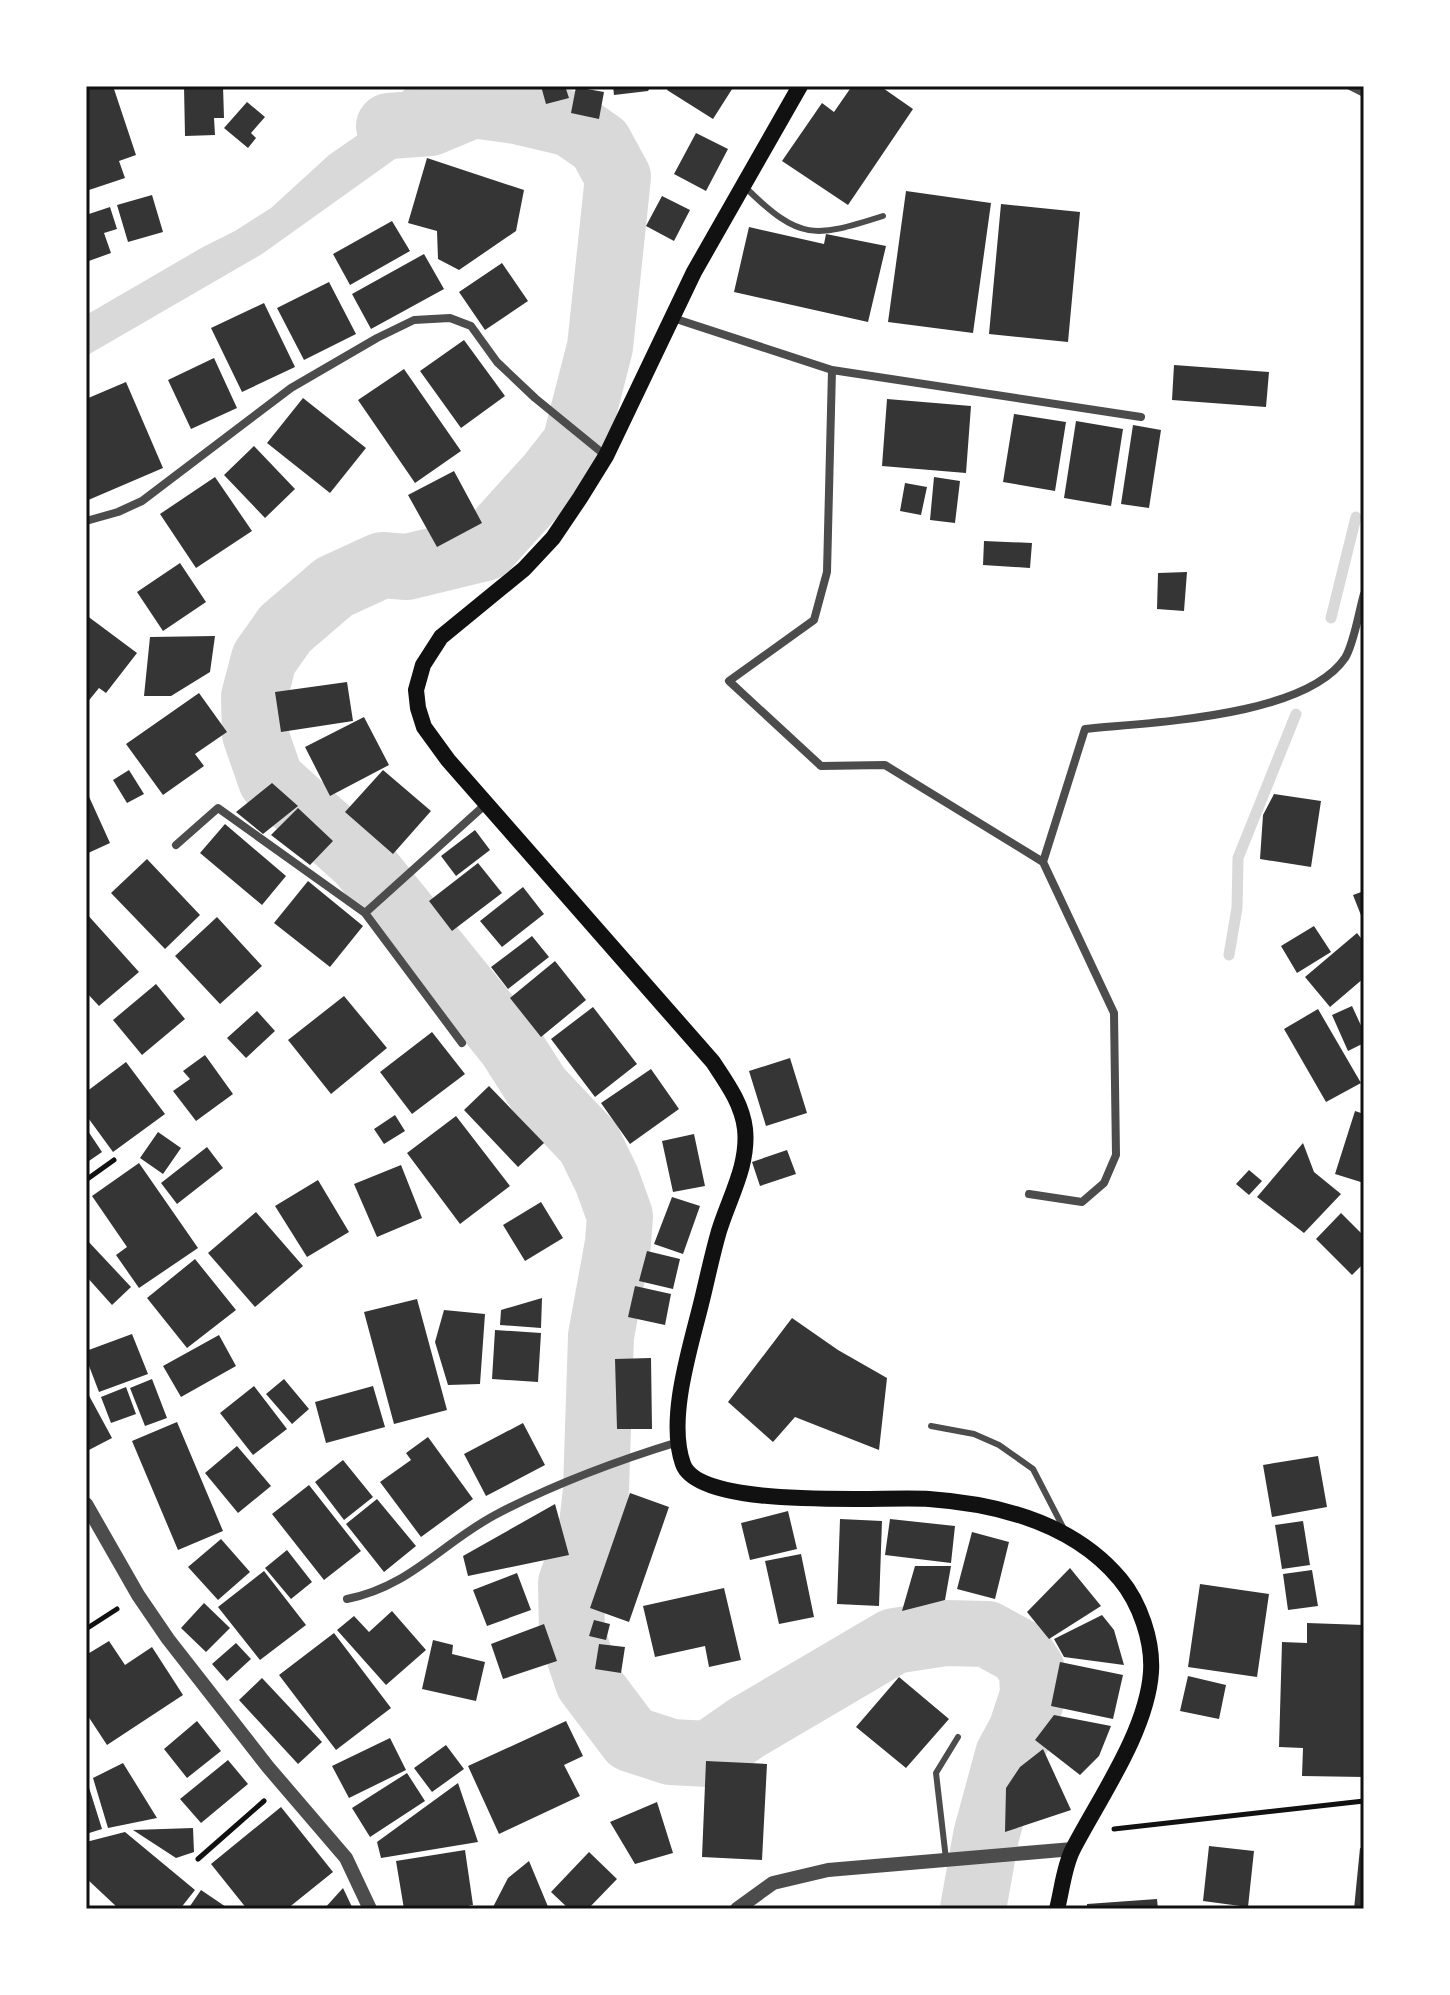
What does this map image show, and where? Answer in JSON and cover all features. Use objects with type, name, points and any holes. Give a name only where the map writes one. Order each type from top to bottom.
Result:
[{"type":"main road","points":[[800,86],[694,272],[606,456],[553,538],[524,569],[441,637],[417,680],[418,708],[424,727],[448,760],[713,1062],[736,1098],[745,1130],[741,1164],[734,1195],[719,1229],[688,1357],[680,1404],[678,1441],[683,1465],[690,1476],[723,1491],[795,1499],[930,1499],[1012,1514],[1055,1527],[1067,1534],[1109,1565],[1126,1586],[1147,1639],[1151,1671],[1145,1704],[1130,1741],[1073,1849],[1057,1909]]},
{"type":"street","points":[[1350,86],[1364,93]]},
{"type":"street","points":[[86,521],[142,501],[291,388],[414,320],[450,318],[471,326],[497,362],[535,398],[606,456]]},
{"type":"street","points":[[673,318],[832,370],[1141,417]]},
{"type":"street","points":[[832,370],[827,572],[814,620],[729,681],[821,766],[885,765],[1043,862],[1114,1013],[1116,1155],[1104,1183],[1082,1202],[1029,1194]]},
{"type":"street","points":[[1043,862],[1085,729],[1228,715],[1321,683],[1346,657],[1364,594]]},
{"type":"street","points":[[365,913],[486,804]]},
{"type":"street","points":[[176,845],[218,808],[365,913],[462,1043]]},
{"type":"street","points":[[347,1599],[373,1594],[402,1581],[444,1548],[495,1515],[575,1479],[678,1441]]},
{"type":"street","points":[[86,1504],[138,1595],[168,1639],[346,1858],[370,1909]]},
{"type":"street","points":[[737,1909],[773,1883],[814,1873],[993,1854],[1073,1849]]},
{"type":"lane","points":[[743,186],[774,215],[805,231],[839,230],[883,216]]},
{"type":"lane","points":[[931,1426],[974,1434],[999,1445],[1033,1469],[1067,1534]]},
{"type":"lane","points":[[946,1859],[936,1773],[958,1737]]},
{"type":"path","points":[[86,1180],[114,1160]]},
{"type":"path","points":[[86,1629],[138,1595]]},
{"type":"path","points":[[198,1859],[283,1784]]},
{"type":"path","points":[[1083,1832],[1364,1801]]},
{"type":"shaded area","points":[[408,86],[444,86],[402,154],[262,254],[86,356],[86,315],[271,208],[329,155],[368,128]]},
{"type":"building","points":[[113,86],[136,155],[119,161],[125,178],[89,190],[86,180],[86,87]]},
{"type":"building","points":[[184,86],[223,86],[224,118],[214,118],[215,135],[185,136]]},
{"type":"building","points":[[541,86],[565,86],[569,98],[546,104]]},
{"type":"building","points":[[613,86],[651,86],[648,91],[614,95]]},
{"type":"building","points":[[669,86],[734,86],[713,119],[667,90]]},
{"type":"building","points":[[852,86],[880,86],[913,109],[848,205],[782,161],[822,103],[834,112]]},
{"type":"building","points":[[576,87],[604,92],[599,119],[571,113]]},
{"type":"building","points":[[247,102],[265,117],[251,133],[256,138],[248,148],[224,128]]},
{"type":"building","points":[[696,133],[728,149],[706,191],[674,174]]},
{"type":"building","points":[[427,158],[524,190],[516,231],[459,270],[438,259],[437,231],[408,223]]},
{"type":"building","points":[[906,191],[991,203],[973,333],[888,322]]},
{"type":"building","points":[[152,195],[163,232],[128,242],[117,205]]},
{"type":"building","points":[[662,196],[690,210],[674,241],[646,226]]},
{"type":"building","points":[[1001,204],[1080,212],[1068,342],[989,334]]},
{"type":"building","points":[[110,207],[117,229],[104,233],[111,253],[86,262],[86,215]]},
{"type":"building","points":[[392,221],[410,251],[350,285],[333,254]]},
{"type":"building","points":[[749,227],[824,244],[826,234],[886,246],[868,322],[734,292]]},
{"type":"building","points":[[424,254],[444,289],[371,329],[352,294]]},
{"type":"building","points":[[502,263],[528,301],[485,330],[459,292]]},
{"type":"building","points":[[329,282],[356,334],[304,360],[277,308]]},
{"type":"building","points":[[264,303],[295,367],[242,392],[211,328]]},
{"type":"building","points":[[464,340],[505,396],[461,428],[420,371]]},
{"type":"building","points":[[214,358],[237,408],[191,429],[168,380]]},
{"type":"building","points":[[1174,365],[1269,372],[1266,407],[1172,400]]},
{"type":"building","points":[[404,369],[461,451],[415,483],[358,400]]},
{"type":"building","points":[[126,382],[163,468],[86,501],[86,463],[89,462],[86,455],[86,399]]},
{"type":"building","points":[[303,398],[366,448],[330,493],[267,443]]},
{"type":"building","points":[[887,399],[971,406],[966,473],[882,466]]},
{"type":"building","points":[[1014,414],[1066,422],[1055,491],[1003,482]]},
{"type":"building","points":[[1076,421],[1123,429],[1111,506],[1064,498]]},
{"type":"building","points":[[1133,425],[1161,430],[1149,508],[1121,504]]},
{"type":"building","points":[[254,446],[295,489],[265,518],[224,475]]},
{"type":"building","points":[[454,471],[482,523],[437,547],[408,495]]},
{"type":"building","points":[[215,477],[252,531],[196,568],[160,514]]},
{"type":"building","points":[[934,477],[960,481],[955,523],[930,520]]},
{"type":"building","points":[[905,483],[927,487],[921,515],[900,511]]},
{"type":"building","points":[[984,541],[1032,543],[1030,568],[983,565]]},
{"type":"building","points":[[180,563],[206,602],[163,631],[137,592]]},
{"type":"building","points":[[1187,572],[1184,611],[1157,609],[1158,573]]},
{"type":"building","points":[[86,615],[137,653],[106,693],[99,688],[86,704]]},
{"type":"building","points":[[215,636],[210,672],[171,696],[144,696],[150,637]]},
{"type":"building","points":[[347,682],[353,721],[281,732],[275,692]]},
{"type":"building","points":[[199,693],[227,732],[195,754],[204,766],[163,795],[126,744]]},
{"type":"building","points":[[364,717],[389,765],[330,796],[305,747]]},
{"type":"building","points":[[129,770],[144,794],[127,803],[113,780]]},
{"type":"building","points":[[383,770],[431,811],[393,854],[345,812]]},
{"type":"building","points":[[272,783],[298,806],[263,834],[236,812]]},
{"type":"building","points":[[86,790],[110,843],[86,854]]},
{"type":"building","points":[[1274,794],[1321,801],[1311,867],[1260,859],[1263,815]]},
{"type":"building","points":[[298,808],[333,841],[310,865],[271,835]]},
{"type":"building","points":[[225,824],[286,876],[262,905],[200,853]]},
{"type":"building","points":[[475,830],[490,850],[456,876],[441,856]]},
{"type":"building","points":[[147,859],[200,915],[165,949],[111,893]]},
{"type":"building","points":[[478,863],[502,893],[452,931],[429,901]]},
{"type":"building","points":[[308,881],[363,926],[330,967],[274,923]]},
{"type":"building","points":[[523,887],[544,914],[502,947],[480,921]]},
{"type":"building","points":[[1364,891],[1364,923],[1353,895]]},
{"type":"building","points":[[86,913],[139,972],[99,1006],[86,992]]},
{"type":"building","points":[[217,917],[262,966],[220,1004],[175,956]]},
{"type":"building","points":[[1314,926],[1331,952],[1297,973],[1281,946]]},
{"type":"building","points":[[1357,933],[1364,942],[1364,978],[1330,1007],[1305,977]]},
{"type":"building","points":[[532,936],[549,957],[508,989],[491,967]]},
{"type":"building","points":[[555,961],[586,1000],[541,1037],[510,998]]},
{"type":"building","points":[[156,984],[185,1019],[142,1055],[113,1020]]},
{"type":"building","points":[[344,996],[387,1048],[331,1094],[288,1040]]},
{"type":"building","points":[[1352,1006],[1364,1032],[1364,1043],[1348,1051],[1332,1015]]},
{"type":"building","points":[[593,1007],[637,1064],[595,1097],[551,1039]]},
{"type":"building","points":[[1318,1009],[1361,1083],[1326,1102],[1284,1029]]},
{"type":"building","points":[[257,1011],[275,1031],[246,1058],[227,1038]]},
{"type":"building","points":[[432,1032],[465,1074],[412,1114],[380,1072]]},
{"type":"building","points":[[205,1055],[233,1094],[196,1121],[173,1091],[190,1079],[183,1071]]},
{"type":"building","points":[[790,1058],[807,1113],[766,1126],[749,1071]]},
{"type":"building","points":[[126,1062],[165,1114],[113,1152],[86,1115],[86,1092]]},
{"type":"building","points":[[651,1069],[679,1109],[630,1144],[601,1103]]},
{"type":"building","points":[[489,1086],[544,1143],[518,1167],[464,1110]]},
{"type":"building","points":[[1355,1111],[1364,1114],[1364,1183],[1335,1174]]},
{"type":"building","points":[[395,1115],[405,1131],[384,1144],[374,1129]]},
{"type":"building","points":[[456,1116],[510,1186],[460,1224],[407,1153]]},
{"type":"building","points":[[86,1128],[102,1152],[86,1163]]},
{"type":"building","points":[[158,1132],[181,1148],[163,1174],[140,1158]]},
{"type":"building","points":[[694,1134],[705,1186],[673,1192],[662,1141]]},
{"type":"building","points":[[1303,1143],[1314,1172],[1341,1194],[1304,1233],[1257,1197]]},
{"type":"building","points":[[207,1147],[223,1168],[177,1204],[161,1183]]},
{"type":"building","points":[[787,1150],[796,1174],[760,1186],[752,1162]]},
{"type":"building","points":[[139,1163],[198,1248],[139,1288],[116,1255],[127,1247],[92,1196]]},
{"type":"building","points":[[401,1165],[422,1218],[377,1237],[354,1184]]},
{"type":"building","points":[[1249,1170],[1262,1181],[1249,1195],[1236,1184]]},
{"type":"building","points":[[318,1180],[349,1232],[307,1257],[275,1206]]},
{"type":"building","points":[[672,1197],[700,1206],[683,1254],[654,1244]]},
{"type":"building","points":[[541,1202],[563,1238],[525,1261],[503,1225]]},
{"type":"building","points":[[256,1212],[303,1266],[255,1307],[208,1253]]},
{"type":"building","points":[[1341,1213],[1364,1236],[1364,1263],[1352,1275],[1316,1239]]},
{"type":"building","points":[[86,1239],[131,1287],[112,1305],[86,1276]]},
{"type":"building","points":[[647,1251],[680,1259],[673,1289],[639,1281]]},
{"type":"building","points":[[195,1259],[236,1310],[187,1348],[147,1298]]},
{"type":"building","points":[[635,1286],[671,1294],[665,1325],[628,1317]]},
{"type":"building","points":[[542,1298],[541,1328],[500,1325],[501,1310]]},
{"type":"building","points":[[417,1299],[447,1410],[394,1424],[364,1312]]},
{"type":"building","points":[[444,1310],[485,1314],[480,1384],[448,1385],[435,1342]]},
{"type":"building","points":[[792,1318],[838,1350],[887,1378],[879,1450],[795,1417],[773,1442],[728,1402]]},
{"type":"building","points":[[495,1330],[541,1333],[538,1382],[492,1379]]},
{"type":"building","points":[[132,1334],[148,1374],[99,1392],[86,1351]]},
{"type":"building","points":[[219,1335],[236,1366],[181,1397],[163,1366]]},
{"type":"building","points":[[651,1358],[652,1429],[617,1429],[615,1359]]},
{"type":"building","points":[[152,1379],[167,1418],[145,1426],[130,1388]]},
{"type":"building","points":[[284,1379],[309,1409],[292,1424],[266,1394]]},
{"type":"building","points":[[254,1386],[287,1429],[253,1455],[220,1413]]},
{"type":"building","points":[[373,1386],[385,1427],[326,1443],[315,1402]]},
{"type":"building","points":[[126,1387],[136,1414],[111,1423],[101,1397]]},
{"type":"building","points":[[86,1390],[112,1438],[87,1451],[86,1449]]},
{"type":"building","points":[[177,1422],[223,1531],[178,1550],[132,1441]]},
{"type":"building","points":[[523,1423],[545,1465],[486,1496],[464,1454]]},
{"type":"building","points":[[428,1437],[473,1499],[421,1537],[380,1482],[411,1460],[406,1453]]},
{"type":"building","points":[[237,1446],[271,1486],[238,1513],[205,1473]]},
{"type":"building","points":[[1318,1456],[1327,1507],[1272,1517],[1263,1465]]},
{"type":"building","points":[[343,1460],[373,1497],[344,1520],[315,1482]]},
{"type":"building","points":[[309,1485],[361,1551],[324,1580],[272,1514]]},
{"type":"building","points":[[630,1493],[669,1507],[629,1622],[590,1608]]},
{"type":"building","points":[[377,1499],[416,1546],[384,1572],[346,1524]]},
{"type":"building","points":[[555,1504],[569,1555],[468,1576],[463,1556]]},
{"type":"building","points":[[788,1511],[797,1549],[750,1560],[741,1523]]},
{"type":"building","points":[[840,1519],[882,1521],[879,1606],[837,1604]]},
{"type":"building","points":[[890,1519],[955,1526],[951,1563],[885,1555]]},
{"type":"building","points":[[1303,1521],[1310,1565],[1282,1569],[1275,1525]]},
{"type":"building","points":[[972,1532],[1009,1542],[995,1599],[957,1589]]},
{"type":"building","points":[[221,1539],[250,1572],[218,1600],[188,1567]]},
{"type":"building","points":[[287,1550],[312,1582],[291,1599],[265,1568]]},
{"type":"building","points":[[801,1554],[814,1617],[779,1624],[765,1561]]},
{"type":"building","points":[[915,1566],[951,1566],[945,1600],[902,1611]]},
{"type":"building","points":[[1070,1568],[1101,1606],[1049,1639],[1027,1612]]},
{"type":"building","points":[[1312,1570],[1318,1606],[1288,1610],[1283,1574]]},
{"type":"building","points":[[264,1571],[306,1625],[260,1660],[218,1607]]},
{"type":"building","points":[[517,1573],[531,1610],[487,1626],[473,1590]]},
{"type":"building","points":[[1200,1584],[1269,1594],[1257,1677],[1188,1667]]},
{"type":"building","points":[[724,1588],[741,1660],[709,1667],[705,1646],[655,1657],[643,1606]]},
{"type":"building","points":[[204,1603],[230,1628],[206,1652],[181,1628]]},
{"type":"building","points":[[392,1611],[426,1650],[386,1685],[337,1630],[354,1616],[369,1632]]},
{"type":"building","points":[[1102,1615],[1114,1630],[1124,1665],[1064,1657],[1054,1639]]},
{"type":"building","points":[[594,1620],[610,1624],[606,1640],[589,1636]]},
{"type":"building","points":[[1307,1623],[1364,1625],[1364,1777],[1302,1776],[1303,1748],[1279,1747],[1282,1642],[1307,1643]]},
{"type":"building","points":[[544,1624],[557,1661],[503,1679],[491,1644]]},
{"type":"building","points":[[334,1633],[391,1708],[336,1750],[279,1675]]},
{"type":"building","points":[[433,1640],[453,1645],[452,1654],[485,1662],[476,1701],[422,1689]]},
{"type":"building","points":[[109,1641],[125,1665],[152,1647],[183,1695],[107,1745],[86,1713],[86,1655]]},
{"type":"building","points":[[236,1643],[251,1659],[227,1681],[212,1664]]},
{"type":"building","points":[[599,1644],[625,1647],[621,1673],[595,1669]]},
{"type":"building","points":[[1060,1662],[1123,1675],[1113,1719],[1051,1706]]},
{"type":"building","points":[[1188,1676],[1226,1685],[1219,1719],[1180,1711]]},
{"type":"building","points":[[899,1677],[949,1719],[906,1768],[856,1727]]},
{"type":"building","points":[[262,1678],[322,1742],[298,1764],[239,1700]]},
{"type":"building","points":[[1054,1715],[1111,1726],[1099,1756],[1080,1775],[1035,1740]]},
{"type":"building","points":[[197,1721],[221,1751],[187,1778],[164,1749]]},
{"type":"building","points":[[566,1721],[583,1756],[564,1765],[580,1796],[499,1834],[468,1766]]},
{"type":"building","points":[[390,1738],[406,1770],[349,1798],[332,1766]]},
{"type":"building","points":[[446,1745],[464,1769],[432,1792],[414,1768]]},
{"type":"building","points":[[1043,1749],[1071,1810],[1005,1832],[1006,1788],[1020,1767]]},
{"type":"building","points":[[228,1760],[248,1784],[201,1823],[180,1799]]},
{"type":"building","points":[[706,1761],[767,1764],[762,1860],[702,1857]]},
{"type":"building","points":[[123,1763],[157,1818],[108,1828],[93,1778]]},
{"type":"building","points":[[407,1773],[425,1801],[370,1837],[352,1808]]},
{"type":"building","points":[[86,1778],[102,1829],[86,1834]]},
{"type":"building","points":[[458,1783],[478,1842],[381,1858],[377,1842]]},
{"type":"building","points":[[657,1802],[673,1853],[635,1864],[610,1822]]},
{"type":"building","points":[[281,1807],[333,1872],[287,1909],[247,1909],[211,1864]]},
{"type":"building","points":[[193,1828],[194,1852],[176,1858],[133,1830]]},
{"type":"building","points":[[125,1832],[195,1890],[180,1909],[119,1909],[86,1878],[86,1842]]},
{"type":"building","points":[[1209,1846],[1254,1851],[1248,1907],[1203,1901]]},
{"type":"building","points":[[1360,1848],[1364,1849],[1364,1909],[1354,1909]]},
{"type":"building","points":[[465,1850],[473,1905],[453,1909],[404,1909],[396,1861]]},
{"type":"building","points":[[589,1852],[617,1879],[588,1909],[569,1909],[551,1892]]},
{"type":"building","points":[[529,1861],[549,1909],[492,1909],[508,1878]]},
{"type":"building","points":[[343,1888],[353,1909],[324,1909]]},
{"type":"building","points":[[201,1890],[229,1909],[188,1909]]},
{"type":"building","points":[[1157,1899],[1158,1909],[1087,1909],[1087,1904]]},
{"type":"waterway","points":[[389,126],[430,123],[473,105],[571,124],[600,144],[618,177],[600,347],[575,444],[550,476],[485,548],[407,567],[382,565],[334,587],[285,629],[264,659],[254,697],[255,734],[271,780],[361,861],[510,1045],[538,1089],[589,1143],[620,1216],[601,1336],[592,1525],[571,1583],[572,1634],[588,1682],[631,1739],[671,1752],[709,1754],[746,1728],[894,1641],[946,1633],[987,1634],[1020,1652],[1032,1670],[1033,1695],[1021,1731],[1008,1755],[986,1836],[973,1909]]},
{"type":"waterway","points":[[1331,618],[1356,517]]},
{"type":"waterway","points":[[1229,955],[1237,908],[1238,858],[1296,714]]}]
